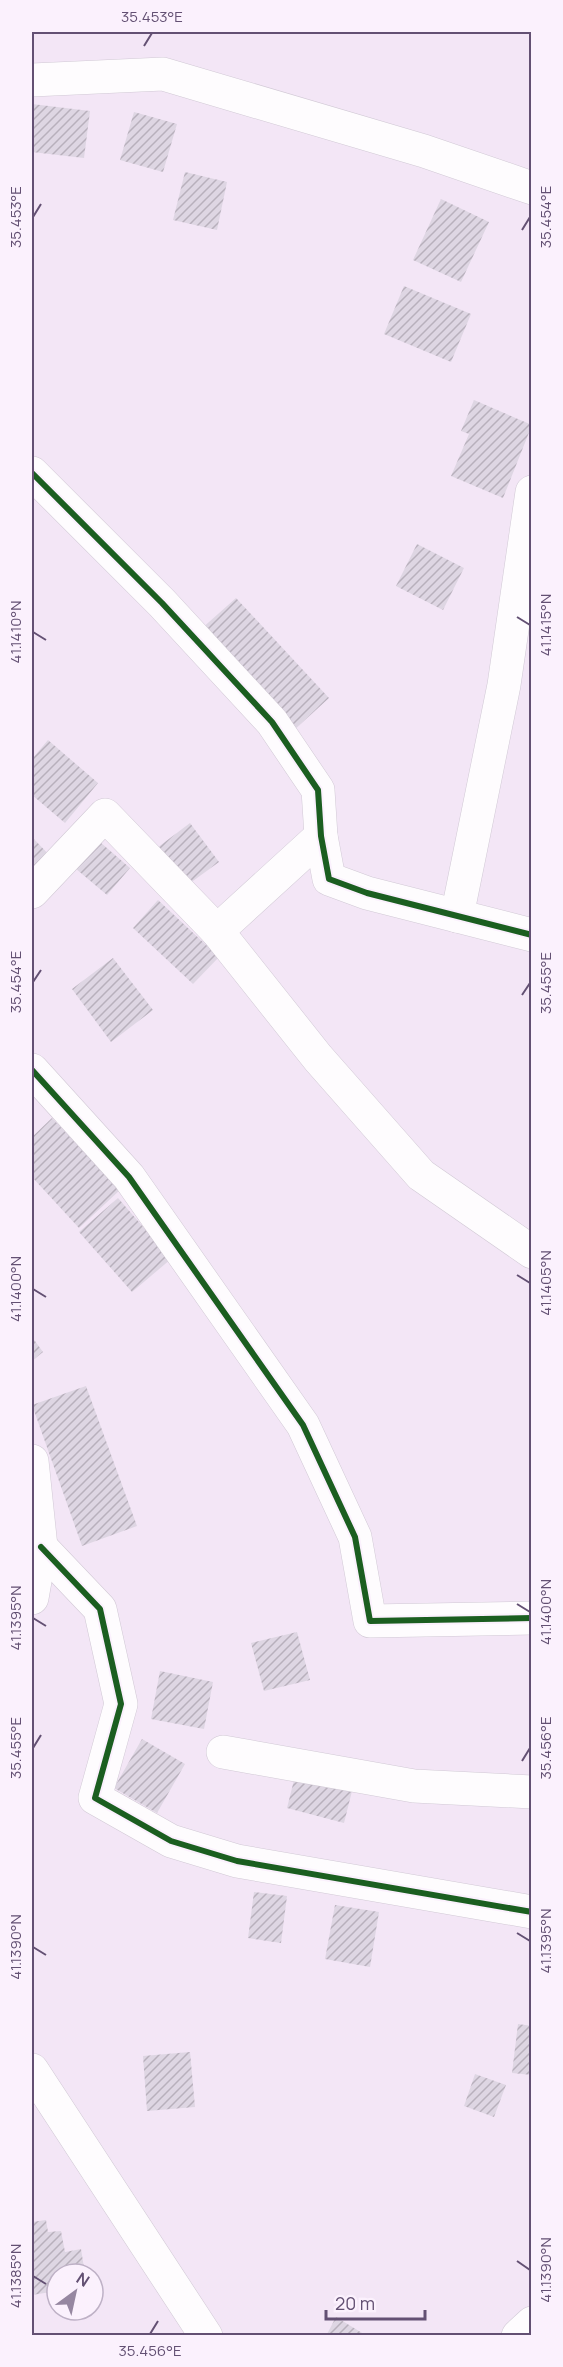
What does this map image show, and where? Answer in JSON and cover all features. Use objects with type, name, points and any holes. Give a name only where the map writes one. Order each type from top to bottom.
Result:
[{"type":"street","points":[[32,80],[163,74],[424,152],[531,188]]},
{"type":"street","points":[[32,473],[162,603],[272,722],[318,789],[321,836],[329,879],[367,893],[531,935]]},
{"type":"street","points":[[457,916],[504,685],[531,492]]},
{"type":"street","points":[[32,892],[105,815],[217,931],[318,1058],[421,1175],[531,1252]]},
{"type":"street","points":[[217,931],[321,836]]},
{"type":"street","points":[[32,1070],[129,1177],[303,1425],[355,1537],[370,1621],[531,1618]]},
{"type":"street","points":[[32,1461],[42,1547],[32,1598]]},
{"type":"street","points":[[42,1547],[100,1609],[121,1704],[95,1798],[171,1841],[237,1862],[531,1912]]},
{"type":"street","points":[[223,1752],[414,1786],[531,1792]]},
{"type":"street","points":[[32,2070],[206,2336]]},
{"type":"street","points":[[518,2336],[531,2323]]},
{"type":"shaded area","points":[[32,32],[531,32],[531,2335],[32,2336]]},
{"type":"building","points":[[32,104],[90,111],[84,158],[32,152]]},
{"type":"building","points":[[134,112],[177,124],[163,172],[120,160]]},
{"type":"building","points":[[185,172],[227,182],[217,230],[173,220]]},
{"type":"building","points":[[441,199],[489,222],[461,282],[413,260]]},
{"type":"building","points":[[404,286],[471,314],[451,362],[384,334]]},
{"type":"building","points":[[474,400],[532,425],[503,498],[451,476],[469,434],[461,431]]},
{"type":"building","points":[[417,544],[464,568],[443,610],[396,586]]},
{"type":"building","points":[[236,598],[329,698],[294,730],[200,630]]},
{"type":"building","points":[[48,740],[98,783],[65,823],[32,795],[32,759]]},
{"type":"building","points":[[190,823],[219,862],[182,889],[153,851]]},
{"type":"building","points":[[93,836],[130,868],[107,895],[69,863]]},
{"type":"building","points":[[32,837],[53,859],[32,880]]},
{"type":"building","points":[[158,900],[219,957],[193,984],[133,928]]},
{"type":"building","points":[[113,958],[153,1010],[111,1042],[72,989]]},
{"type":"building","points":[[52,1118],[120,1190],[79,1228],[32,1177],[32,1137]]},
{"type":"building","points":[[118,1198],[171,1259],[132,1292],[79,1232]]},
{"type":"building","points":[[32,1337],[43,1352],[32,1361]]},
{"type":"building","points":[[86,1386],[137,1526],[82,1546],[32,1405]]},
{"type":"building","points":[[297,1632],[310,1680],[264,1691],[251,1643]]},
{"type":"building","points":[[160,1671],[213,1682],[204,1729],[151,1719]]},
{"type":"building","points":[[142,1739],[185,1764],[157,1813],[114,1788]]},
{"type":"building","points":[[296,1772],[353,1787],[344,1823],[287,1808]]},
{"type":"building","points":[[254,1892],[287,1896],[281,1943],[248,1938]]},
{"type":"building","points":[[335,1905],[379,1912],[370,1967],[325,1959]]},
{"type":"building","points":[[518,2024],[532,2026],[532,2075],[512,2073]]},
{"type":"building","points":[[190,2052],[195,2107],[147,2111],[143,2056]]},
{"type":"building","points":[[475,2074],[506,2085],[494,2117],[464,2106]]},
{"type":"building","points":[[46,2220],[48,2232],[61,2231],[65,2252],[81,2249],[83,2262],[45,2262],[45,2293],[32,2295],[32,2222]]},
{"type":"building","points":[[336,2317],[367,2336],[326,2336]]},
{"type":"cycle path","points":[[32,473],[162,603],[272,722],[318,790],[321,836],[329,879],[367,893],[532,935]]},
{"type":"cycle path","points":[[32,1070],[129,1177],[303,1425],[355,1537],[370,1621],[532,1618]]},
{"type":"cycle path","points":[[41,1547],[100,1609],[121,1704],[95,1798],[171,1841],[237,1861],[532,1912]]}]
